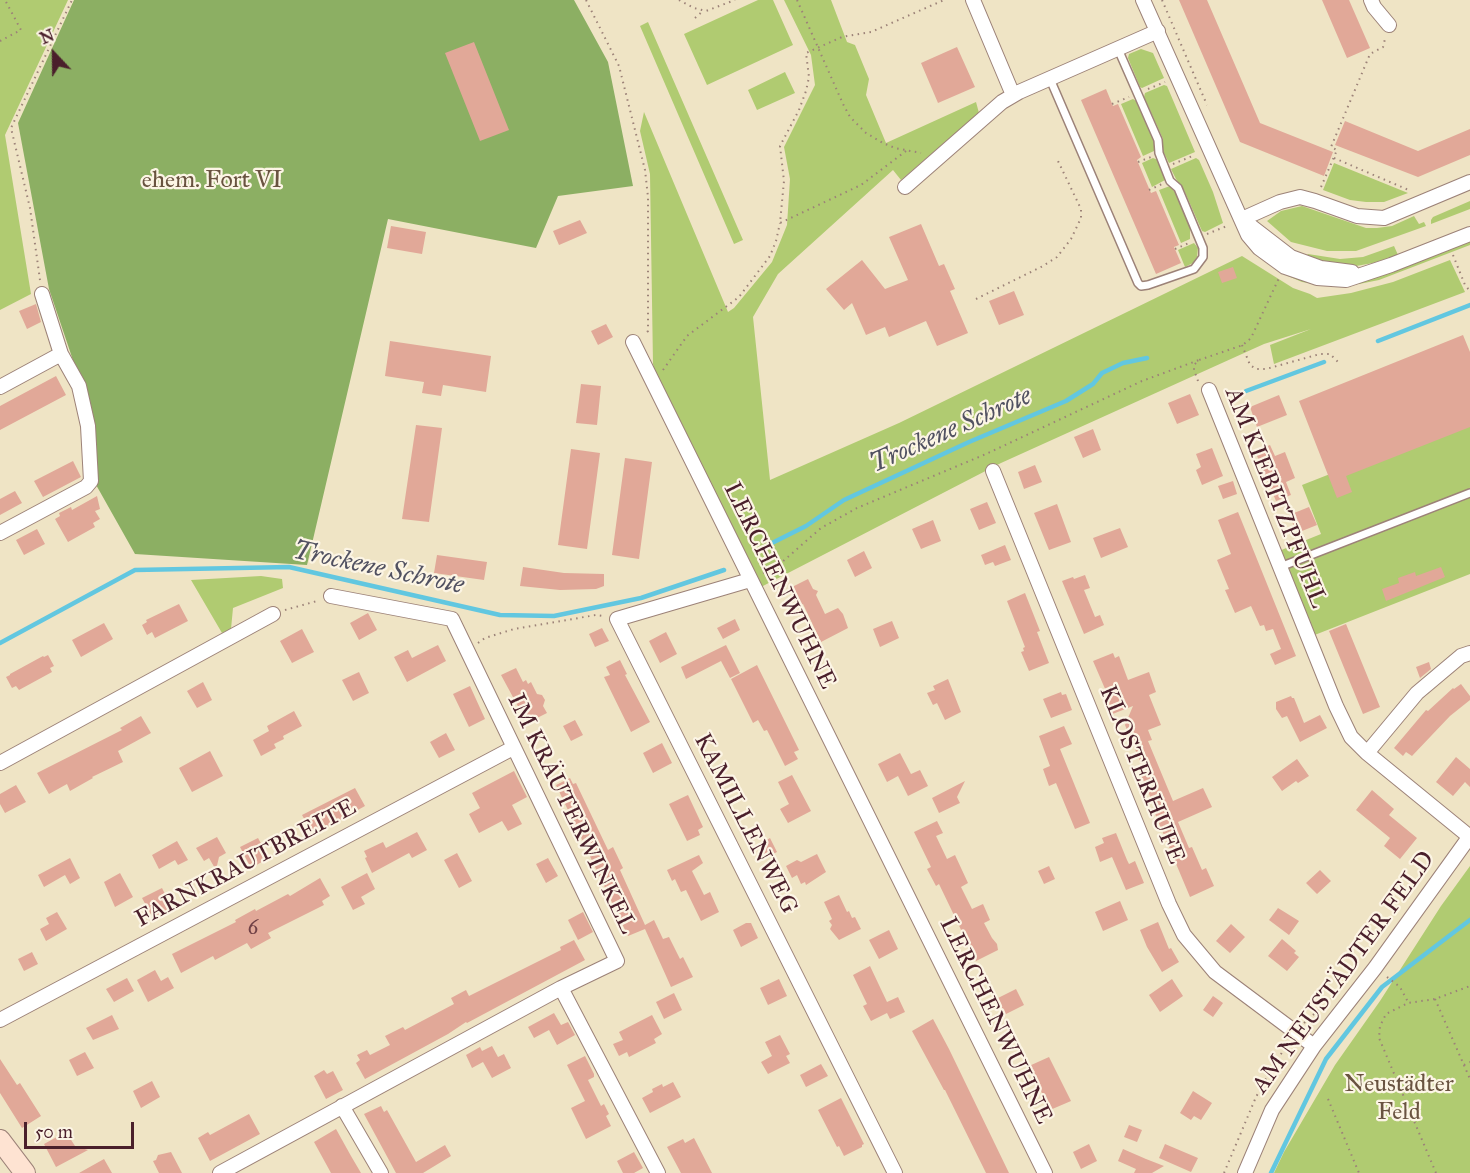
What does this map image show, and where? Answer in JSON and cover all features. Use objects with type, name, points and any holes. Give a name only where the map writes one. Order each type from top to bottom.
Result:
[{"type":"street","points":[[973,0],[1013,95]]},
{"type":"street","points":[[1143,0],[1226,188],[1248,235],[1259,248],[1291,270],[1317,278],[1346,280],[1470,234]]},
{"type":"street","points":[[1371,0],[1389,25]]},
{"type":"street","points":[[905,187],[993,108],[1013,95],[1158,31]]},
{"type":"street","points":[[1242,219],[1287,200],[1300,197],[1350,214],[1372,218],[1389,216],[1470,182]]},
{"type":"street","points":[[0,532],[86,487],[92,481],[88,426],[79,386],[61,354],[42,294]]},
{"type":"street","name":"LERCHENWUHNE","points":[[633,342],[1045,1173]]},
{"type":"street","points":[[0,387],[61,354]]},
{"type":"street","name":"AM KIEBITZPFUHL","points":[[1209,390],[1335,706],[1352,736],[1367,753],[1470,836]]},
{"type":"street","name":"KLOSTERHUFE","points":[[993,471],[1169,904],[1184,935],[1215,972],[1314,1046]]},
{"type":"street","points":[[617,619],[750,580]]},
{"type":"street","name":"IM KRÄUTERWINKEL","points":[[220,1173],[561,988],[617,961],[452,619],[331,596]]},
{"type":"street","points":[[0,763],[273,614]]},
{"type":"street","name":"KAMILLENWEG","points":[[617,619],[896,1173]]},
{"type":"street","points":[[1367,753],[1417,693],[1461,656],[1470,653]]},
{"type":"street","name":"FARNKRAUTBREITE","points":[[0,1020],[513,748]]},
{"type":"street","name":"AM NEUSTÄDTER FELD","points":[[1245,1173],[1272,1110],[1314,1046],[1375,968],[1470,836]]},
{"type":"street","points":[[561,988],[658,1173]]},
{"type":"street","points":[[342,1106],[381,1173]]},
{"type":"street","points":[[0,1140],[26,1173]]},
{"type":"lane","points":[[1050,79],[1138,283],[1143,286],[1150,285],[1192,270],[1201,262],[1203,250],[1178,188],[1170,181],[1159,153],[1158,140],[1118,49]]},
{"type":"lane","points":[[1280,567],[1470,493]]},
{"type":"path","points":[[0,41],[21,30],[6,0]]},
{"type":"path","points":[[42,294],[30,208],[11,128],[72,0]]},
{"type":"path","points":[[586,0],[619,66],[647,183],[648,331],[633,342]]},
{"type":"path","points":[[679,0],[703,11],[735,0]]},
{"type":"path","points":[[797,0],[843,104],[854,121],[876,139],[906,151],[940,156]]},
{"type":"path","points":[[806,52],[842,37],[871,32],[944,0]]},
{"type":"path","points":[[695,18],[703,11]]},
{"type":"path","points":[[1315,201],[1337,150],[1331,147],[1370,54],[1383,47],[1389,25]]},
{"type":"path","points":[[654,383],[687,336],[739,297],[770,256],[780,223],[784,181],[780,146],[799,110],[808,84],[806,52],[802,48]]},
{"type":"path","points":[[1146,90],[1158,85]]},
{"type":"path","points":[[780,223],[861,185],[906,151]]},
{"type":"path","points":[[1174,163],[1187,158]]},
{"type":"path","points":[[1334,158],[1430,199]]},
{"type":"path","points":[[976,299],[1043,266],[1057,257],[1071,239],[1081,218],[1081,209],[1058,161]]},
{"type":"path","points":[[1208,234],[1227,226]]},
{"type":"path","points":[[1453,255],[1462,279],[1470,291]]},
{"type":"path","points":[[750,580],[772,570],[821,528],[857,508],[986,454],[1142,381],[1242,345],[1253,333],[1272,289]]},
{"type":"path","points":[[1242,345],[1250,365],[1256,369],[1266,369],[1320,354],[1330,354],[1340,364]]},
{"type":"path","name":"AM KIEBITZPFUHL","points":[[1199,360],[1194,365],[1197,381],[1209,390]]},
{"type":"path","points":[[273,614],[331,596]]},
{"type":"path","points":[[469,651],[485,638],[514,629],[596,615],[617,619]]},
{"type":"path","points":[[1375,968],[1400,987],[1408,1003]]},
{"type":"path","points":[[1436,1173],[1379,1038],[1380,1026],[1386,1014],[1408,1003],[1435,999],[1470,986]]},
{"type":"path","points":[[1435,999],[1470,1079]]},
{"type":"path","points":[[1464,1065],[1470,1062]]},
{"type":"path","points":[[1328,1099],[1359,1173]]},
{"type":"green space","points":[[0,0],[68,0],[5,135],[31,294],[0,310]]},
{"type":"green space","name":"ehem. Fort VI","points":[[74,0],[574,0],[608,62],[633,186],[558,196],[536,248],[388,219],[307,565],[135,554],[95,483],[80,381],[49,289],[18,123]]},
{"type":"green space","points":[[758,0],[773,0],[793,45],[707,85],[684,34]]},
{"type":"green space","points":[[784,0],[831,0],[847,42],[855,45],[869,79],[866,95],[886,143],[976,102],[979,113],[901,180],[893,170],[778,274],[753,317],[770,480],[899,423],[1242,256],[1293,288],[1317,298],[1351,293],[1393,282],[1450,260],[1465,292],[1274,364],[1270,345],[1311,329],[1264,344],[1001,463],[761,587],[659,387],[653,364],[650,174],[640,131],[644,112],[728,312],[734,308],[772,262],[787,225],[790,179],[784,147],[815,85],[811,55]]},
{"type":"green space","points":[[648,22],[743,240],[734,244],[640,26]]},
{"type":"green space","points":[[1141,49],[1153,53],[1164,78],[1142,88],[1128,58],[1129,54]]},
{"type":"green space","points":[[785,72],[795,93],[757,110],[748,90]]},
{"type":"green space","points":[[1164,85],[1167,86],[1195,152],[1169,163],[1163,151],[1163,139],[1144,97],[1145,93]]},
{"type":"green space","points":[[1133,99],[1136,101],[1154,142],[1154,151],[1143,156],[1121,104]]},
{"type":"green space","points":[[1153,158],[1158,160],[1165,180],[1152,187],[1142,163]]},
{"type":"green space","points":[[1196,158],[1213,192],[1223,223],[1205,232],[1202,231],[1184,190],[1171,169]]},
{"type":"green space","points":[[1334,163],[1408,193],[1384,202],[1366,202],[1350,200],[1323,190]]},
{"type":"green space","points":[[1170,186],[1177,195],[1190,227],[1190,239],[1181,243],[1159,190]]},
{"type":"green space","points":[[1470,201],[1470,209],[1431,224],[1433,217]]},
{"type":"green space","points":[[1302,206],[1366,228],[1392,226],[1414,216],[1419,224],[1424,222],[1426,226],[1356,251],[1327,251],[1291,242],[1267,221],[1281,211]]},
{"type":"green space","points":[[1470,241],[1470,245],[1379,280],[1359,284],[1327,286],[1302,282],[1288,276],[1291,274],[1362,280],[1382,275]]},
{"type":"green space","points":[[1194,243],[1198,248],[1197,257],[1193,263],[1185,267],[1178,250]]},
{"type":"green space","points":[[1394,246],[1398,255],[1373,263],[1345,268],[1304,258],[1308,254],[1340,259],[1363,257]]},
{"type":"green space","points":[[1470,419],[1470,574],[1307,638],[1274,553],[1321,534],[1302,485]]},
{"type":"green space","points":[[261,576],[282,579],[283,588],[233,608],[231,629],[222,633],[191,580]]},
{"type":"green space","name":"Neustädter Feld","points":[[1470,866],[1470,1173],[1274,1173],[1335,1065]]},
{"type":"building","points":[[1179,0],[1207,0],[1260,123],[1333,152],[1324,176],[1240,142]]},
{"type":"building","points":[[1322,0],[1349,0],[1370,48],[1347,58]]},
{"type":"building","points":[[474,42],[509,130],[480,141],[445,53]]},
{"type":"building","points":[[957,47],[975,87],[938,103],[921,63]]},
{"type":"building","points":[[1106,89],[1113,106],[1118,104],[1141,157],[1137,160],[1151,193],[1156,191],[1179,245],[1174,247],[1181,263],[1156,274],[1081,100]]},
{"type":"building","points":[[1345,121],[1418,151],[1470,129],[1470,155],[1418,177],[1335,145]]},
{"type":"building","points":[[580,220],[587,233],[559,245],[553,231]]},
{"type":"building","points":[[921,224],[939,266],[944,264],[955,289],[950,291],[968,333],[937,346],[926,321],[889,337],[885,327],[866,335],[852,303],[844,310],[826,289],[862,260],[885,289],[908,280],[889,237]]},
{"type":"building","points":[[391,226],[426,232],[422,254],[387,248]]},
{"type":"building","points":[[1233,267],[1237,278],[1222,283],[1218,272]]},
{"type":"building","points":[[1014,291],[1024,315],[999,325],[989,301]]},
{"type":"building","points":[[36,304],[41,322],[27,329],[19,311]]},
{"type":"building","points":[[606,324],[613,337],[598,345],[591,331]]},
{"type":"building","points":[[1463,335],[1470,352],[1470,427],[1346,476],[1352,492],[1337,498],[1299,401]]},
{"type":"building","points":[[390,341],[491,356],[486,392],[443,385],[441,396],[422,393],[424,382],[385,376]]},
{"type":"building","points":[[56,376],[66,395],[0,430],[0,406]]},
{"type":"building","points":[[581,384],[601,386],[597,425],[576,423]]},
{"type":"building","points":[[1190,394],[1199,415],[1177,424],[1168,403]]},
{"type":"building","points":[[1279,395],[1287,415],[1257,427],[1250,407]]},
{"type":"building","points":[[416,425],[442,428],[429,522],[402,519]]},
{"type":"building","points":[[1093,429],[1101,450],[1083,458],[1074,437]]},
{"type":"building","points":[[1270,445],[1275,456],[1285,452],[1295,478],[1286,482],[1291,495],[1276,501],[1255,451]]},
{"type":"building","points":[[1212,448],[1223,476],[1202,485],[1196,470],[1201,467],[1196,454]]},
{"type":"building","points":[[571,449],[600,453],[587,549],[558,545]]},
{"type":"building","points":[[625,458],[652,462],[639,559],[612,555]]},
{"type":"building","points":[[73,461],[81,477],[43,497],[34,481]]},
{"type":"building","points":[[1035,465],[1042,482],[1024,489],[1018,472]]},
{"type":"building","points":[[1233,481],[1237,494],[1223,499],[1218,486]]},
{"type":"building","points":[[15,491],[22,503],[0,515],[0,499]]},
{"type":"building","points":[[97,496],[100,509],[95,511],[100,519],[93,523],[95,527],[68,542],[55,519],[60,516],[59,513],[71,507],[72,510]]},
{"type":"building","points":[[987,502],[996,523],[979,530],[970,509]]},
{"type":"building","points":[[1057,504],[1071,542],[1049,550],[1034,513]]},
{"type":"building","points":[[1309,507],[1317,525],[1297,533],[1289,515]]},
{"type":"building","points":[[1238,512],[1296,656],[1275,665],[1270,654],[1281,649],[1273,629],[1266,631],[1264,625],[1260,626],[1251,606],[1235,613],[1225,590],[1229,589],[1217,560],[1231,554],[1218,520]]},
{"type":"building","points":[[933,520],[941,541],[921,549],[912,529]]},
{"type":"building","points":[[1120,528],[1128,547],[1101,558],[1093,538]]},
{"type":"building","points":[[37,529],[45,544],[24,555],[16,540]]},
{"type":"building","points":[[1005,545],[1011,560],[995,566],[993,562],[985,565],[981,555]]},
{"type":"building","points":[[864,551],[872,568],[855,577],[847,560]]},
{"type":"building","points":[[437,555],[487,562],[484,580],[434,573]]},
{"type":"building","points":[[523,567],[564,573],[604,574],[604,586],[596,589],[560,590],[520,586]]},
{"type":"building","points":[[1441,567],[1445,577],[1386,601],[1382,589],[1399,583],[1398,578],[1415,572],[1416,576]]},
{"type":"building","points":[[1085,575],[1090,588],[1084,590],[1095,617],[1100,615],[1104,625],[1084,634],[1062,581]]},
{"type":"building","points":[[808,579],[813,589],[818,591],[816,595],[825,614],[838,608],[848,628],[821,642],[803,604],[799,606],[790,588]]},
{"type":"building","points":[[1025,593],[1040,631],[1037,632],[1049,663],[1029,671],[1021,652],[1025,647],[1007,601]]},
{"type":"building","points":[[179,604],[188,621],[155,638],[152,632],[147,635],[142,625],[147,622],[146,620]]},
{"type":"building","points":[[368,613],[377,630],[359,640],[350,623]]},
{"type":"building","points":[[735,619],[740,630],[723,639],[717,628]]},
{"type":"building","points":[[892,621],[899,638],[880,647],[873,629]]},
{"type":"building","points":[[104,623],[113,639],[81,657],[72,640]]},
{"type":"building","points":[[1346,624],[1380,707],[1363,714],[1329,631]]},
{"type":"building","points":[[602,628],[609,641],[595,647],[589,634]]},
{"type":"building","points":[[302,629],[314,652],[292,663],[280,641]]},
{"type":"building","points":[[666,632],[677,654],[660,663],[649,641]]},
{"type":"building","points":[[438,645],[446,661],[407,682],[394,657],[408,650],[412,658]]},
{"type":"building","points":[[726,645],[740,673],[730,678],[721,661],[686,679],[681,667]]},
{"type":"building","points":[[1113,653],[1115,658],[1119,656],[1128,680],[1149,672],[1156,692],[1149,695],[1161,725],[1148,730],[1152,740],[1148,741],[1173,801],[1203,788],[1212,807],[1178,822],[1189,848],[1192,847],[1202,870],[1206,868],[1214,886],[1190,897],[1153,809],[1155,808],[1138,768],[1142,766],[1125,725],[1133,706],[1110,715],[1104,700],[1109,698],[1093,661]]},
{"type":"building","points":[[48,655],[54,666],[50,668],[52,672],[19,690],[16,686],[12,688],[6,677]]},
{"type":"building","points":[[620,660],[627,674],[625,675],[650,722],[631,732],[604,677],[610,675],[606,667]]},
{"type":"building","points":[[1429,662],[1431,669],[1420,678],[1416,667]]},
{"type":"building","points":[[757,665],[799,750],[794,752],[798,759],[785,766],[767,730],[764,731],[758,720],[753,723],[731,679]]},
{"type":"building","points":[[516,668],[523,682],[526,680],[528,684],[531,682],[537,694],[542,695],[545,700],[543,706],[547,713],[527,723],[501,675]]},
{"type":"building","points":[[359,672],[369,693],[353,701],[342,680]]},
{"type":"building","points":[[948,679],[961,712],[945,720],[937,703],[933,705],[927,693],[935,690],[933,686]]},
{"type":"building","points":[[203,682],[212,700],[197,708],[187,691]]},
{"type":"building","points":[[1461,684],[1470,696],[1470,700],[1450,716],[1412,756],[1406,752],[1403,756],[1394,748],[1426,710],[1428,711],[1453,688]]},
{"type":"building","points":[[470,686],[485,719],[469,727],[453,694]]},
{"type":"building","points":[[1061,692],[1062,695],[1066,694],[1072,710],[1051,718],[1043,699]]},
{"type":"building","points":[[1291,696],[1294,698],[1304,723],[1320,715],[1327,728],[1300,742],[1287,716],[1282,718],[1276,709],[1276,702]]},
{"type":"building","points":[[294,711],[302,726],[283,736],[284,739],[274,744],[276,748],[261,756],[253,740],[269,731],[267,726]]},
{"type":"building","points":[[141,716],[151,733],[118,751],[123,762],[70,791],[67,784],[49,794],[37,773],[122,730],[120,728]]},
{"type":"building","points":[[575,720],[583,735],[571,741],[563,726]]},
{"type":"building","points":[[1064,726],[1072,744],[1060,749],[1090,823],[1075,829],[1056,783],[1049,786],[1043,769],[1050,766],[1039,736]]},
{"type":"building","points":[[446,733],[455,750],[439,758],[430,742]]},
{"type":"building","points":[[662,743],[672,763],[653,773],[643,753]]},
{"type":"building","points":[[210,751],[223,776],[192,792],[179,768]]},
{"type":"building","points":[[900,753],[911,774],[920,770],[928,786],[908,796],[898,776],[887,782],[878,764]]},
{"type":"building","points":[[1456,757],[1470,769],[1470,787],[1465,782],[1453,796],[1436,782]]},
{"type":"building","points":[[1297,759],[1309,776],[1298,783],[1296,781],[1282,791],[1272,777]]},
{"type":"building","points":[[514,771],[527,797],[512,805],[522,824],[508,831],[502,821],[479,833],[469,814],[480,808],[472,793]]},
{"type":"building","points":[[792,775],[811,811],[788,823],[780,809],[789,804],[778,782]]},
{"type":"building","points":[[570,778],[573,784],[576,783],[608,850],[613,847],[623,868],[620,870],[645,925],[654,920],[663,939],[669,937],[680,959],[683,957],[693,977],[671,987],[645,929],[628,936],[556,785]]},
{"type":"building","points":[[965,781],[957,797],[960,803],[939,813],[932,798]]},
{"type":"building","points":[[16,785],[26,802],[5,813],[0,804],[0,794]]},
{"type":"building","points":[[355,788],[365,806],[313,835],[302,815]]},
{"type":"building","points":[[1372,790],[1394,809],[1389,815],[1417,838],[1400,859],[1384,846],[1390,838],[1356,810]]},
{"type":"building","points":[[688,795],[703,827],[698,830],[700,835],[687,841],[669,804]]},
{"type":"building","points":[[937,821],[943,833],[936,836],[947,859],[955,855],[968,883],[961,887],[972,909],[983,904],[990,920],[984,923],[997,944],[998,950],[976,961],[939,884],[936,886],[927,869],[931,867],[914,832]]},
{"type":"building","points":[[417,832],[427,850],[412,858],[409,853],[372,873],[364,851],[383,842],[386,848]]},
{"type":"building","points":[[1116,833],[1129,864],[1135,861],[1144,883],[1126,890],[1112,857],[1100,862],[1095,847],[1104,843],[1102,838]]},
{"type":"building","points":[[217,837],[226,853],[219,857],[216,870],[209,858],[204,861],[196,848]]},
{"type":"building","points":[[258,838],[269,858],[251,868],[240,847]]},
{"type":"building","points":[[770,838],[777,852],[765,858],[758,845]]},
{"type":"building","points":[[177,841],[188,860],[178,865],[175,860],[159,869],[152,855]]},
{"type":"building","points":[[457,853],[472,881],[459,888],[444,860]]},
{"type":"building","points":[[817,854],[826,872],[806,885],[805,882],[801,884],[797,875],[792,878],[786,866]]},
{"type":"building","points":[[699,855],[703,863],[692,871],[704,895],[710,892],[719,912],[701,921],[686,890],[681,892],[675,879],[672,881],[667,870]]},
{"type":"building","points":[[70,858],[80,878],[70,884],[65,875],[44,887],[38,875]]},
{"type":"building","points":[[548,858],[558,876],[546,883],[536,864]]},
{"type":"building","points":[[1049,866],[1055,879],[1044,884],[1038,871]]},
{"type":"building","points":[[1320,870],[1331,881],[1317,894],[1306,883]]},
{"type":"building","points":[[120,873],[133,897],[115,907],[104,882]]},
{"type":"building","points":[[367,873],[375,889],[361,897],[365,904],[353,910],[341,887]]},
{"type":"building","points":[[320,878],[330,896],[322,901],[324,905],[268,933],[271,938],[251,949],[247,943],[215,960],[213,956],[181,973],[172,954],[236,922],[235,920],[255,909],[256,911],[288,894],[290,896]]},
{"type":"building","points":[[162,888],[172,908],[153,918],[142,898]]},
{"type":"building","points":[[839,895],[847,912],[849,911],[852,918],[855,917],[861,929],[839,940],[830,929],[832,925],[829,921],[832,919],[824,902]]},
{"type":"building","points":[[1120,901],[1128,920],[1103,931],[1095,912]]},
{"type":"building","points":[[1278,908],[1299,921],[1289,935],[1269,920]]},
{"type":"building","points":[[57,912],[67,929],[46,941],[40,929],[49,924],[46,918]]},
{"type":"building","points":[[583,912],[593,932],[578,940],[568,920]]},
{"type":"building","points":[[1158,922],[1169,949],[1171,948],[1179,962],[1162,972],[1140,930]]},
{"type":"building","points":[[746,923],[751,923],[758,938],[741,947],[733,930]]},
{"type":"building","points":[[1231,924],[1245,937],[1230,953],[1216,941]]},
{"type":"building","points":[[889,930],[898,949],[879,959],[869,940]]},
{"type":"building","points":[[1282,939],[1296,951],[1294,953],[1299,957],[1287,971],[1268,956]]},
{"type":"building","points":[[574,940],[585,960],[466,1022],[365,1079],[356,1063],[360,1060],[357,1055],[367,1050],[370,1055],[390,1045],[385,1036],[403,1027],[405,1030],[454,1004],[451,998],[466,990],[469,996],[561,950],[560,947]]},
{"type":"building","points":[[32,952],[38,964],[24,971],[18,959]]},
{"type":"building","points":[[870,966],[887,1002],[898,997],[905,1012],[890,1019],[887,1013],[871,1021],[863,1006],[867,1004],[853,975]]},
{"type":"building","points":[[155,970],[161,981],[168,977],[174,988],[148,1002],[137,980]]},
{"type":"building","points":[[127,978],[134,991],[114,1002],[106,989]]},
{"type":"building","points":[[779,979],[787,996],[768,1005],[760,988]]},
{"type":"building","points":[[1172,979],[1183,996],[1160,1012],[1149,995]]},
{"type":"building","points":[[1016,989],[1024,1005],[1004,1015],[996,999]]},
{"type":"building","points":[[674,993],[682,1010],[664,1019],[656,1002]]},
{"type":"building","points":[[1213,996],[1223,1003],[1213,1017],[1203,1010]]},
{"type":"building","points":[[554,1013],[561,1025],[568,1022],[575,1035],[557,1045],[549,1030],[534,1038],[528,1027]]},
{"type":"building","points":[[112,1015],[119,1029],[93,1040],[86,1028]]},
{"type":"building","points":[[652,1015],[662,1034],[654,1039],[656,1043],[629,1057],[627,1052],[619,1056],[613,1044],[623,1040],[619,1032]]},
{"type":"building","points":[[933,1019],[1009,1173],[986,1173],[945,1090],[912,1031]]},
{"type":"building","points":[[780,1035],[790,1054],[786,1056],[790,1063],[768,1074],[761,1062],[772,1056],[765,1042]]},
{"type":"building","points":[[492,1046],[498,1057],[504,1054],[511,1068],[492,1078],[483,1062],[472,1068],[466,1055],[480,1047],[482,1051]]},
{"type":"building","points":[[85,1052],[94,1068],[77,1076],[69,1060]]},
{"type":"building","points":[[585,1056],[594,1074],[594,1077],[588,1080],[601,1106],[604,1104],[609,1114],[606,1116],[611,1126],[586,1139],[571,1108],[585,1101],[567,1065]]},
{"type":"building","points":[[1049,1057],[1071,1101],[1050,1110],[1029,1066]]},
{"type":"building","points":[[0,1059],[17,1085],[20,1083],[41,1116],[22,1128],[0,1093]]},
{"type":"building","points":[[821,1064],[828,1076],[806,1087],[800,1075]]},
{"type":"building","points":[[324,1070],[327,1074],[333,1071],[343,1090],[326,1099],[314,1076]]},
{"type":"building","points":[[152,1081],[160,1097],[141,1108],[133,1091]]},
{"type":"building","points":[[673,1082],[681,1097],[650,1113],[642,1098],[653,1092],[652,1089]]},
{"type":"building","points":[[1193,1091],[1212,1103],[1201,1120],[1194,1116],[1191,1120],[1180,1113]]},
{"type":"building","points":[[841,1098],[864,1144],[844,1156],[818,1110]]},
{"type":"building","points":[[381,1106],[384,1112],[387,1110],[416,1162],[445,1145],[451,1156],[423,1173],[396,1173],[364,1114]]},
{"type":"building","points":[[249,1114],[260,1134],[210,1161],[198,1138],[208,1132],[210,1135]]},
{"type":"building","points":[[1129,1125],[1142,1130],[1137,1142],[1124,1137]]},
{"type":"building","points":[[336,1129],[361,1173],[331,1173],[314,1142]]},
{"type":"building","points":[[66,1132],[75,1146],[88,1150],[56,1167],[44,1144]]},
{"type":"building","points":[[694,1138],[712,1173],[681,1173],[667,1147],[683,1139],[685,1143]]},
{"type":"building","points":[[1089,1144],[1097,1161],[1081,1169],[1073,1152]]},
{"type":"building","points":[[1165,1144],[1198,1158],[1191,1172],[1159,1158]]},
{"type":"building","points":[[1123,1149],[1164,1166],[1152,1173],[1134,1173],[1136,1169],[1118,1161]]},
{"type":"building","points":[[171,1152],[182,1173],[159,1173],[153,1161],[158,1155]]},
{"type":"building","points":[[634,1152],[643,1168],[634,1173],[623,1173],[617,1161]]},
{"type":"building","points":[[104,1159],[112,1173],[79,1173]]},
{"type":"waterway","name":"Trockene Schrote","points":[[1378,341],[1470,305]]},
{"type":"waterway","name":"Trockene Schrote","points":[[772,543],[806,526],[844,500],[969,442],[1066,401],[1093,384],[1102,373],[1123,363],[1147,358]]},
{"type":"waterway","name":"Trockene Schrote","points":[[1246,391],[1324,362]]},
{"type":"waterway","name":"Trockene Schrote","points":[[0,643],[135,570],[289,567],[500,615],[554,616],[641,598],[724,570]]},
{"type":"waterway","points":[[1271,1173],[1326,1059],[1382,987],[1470,920]]}]
